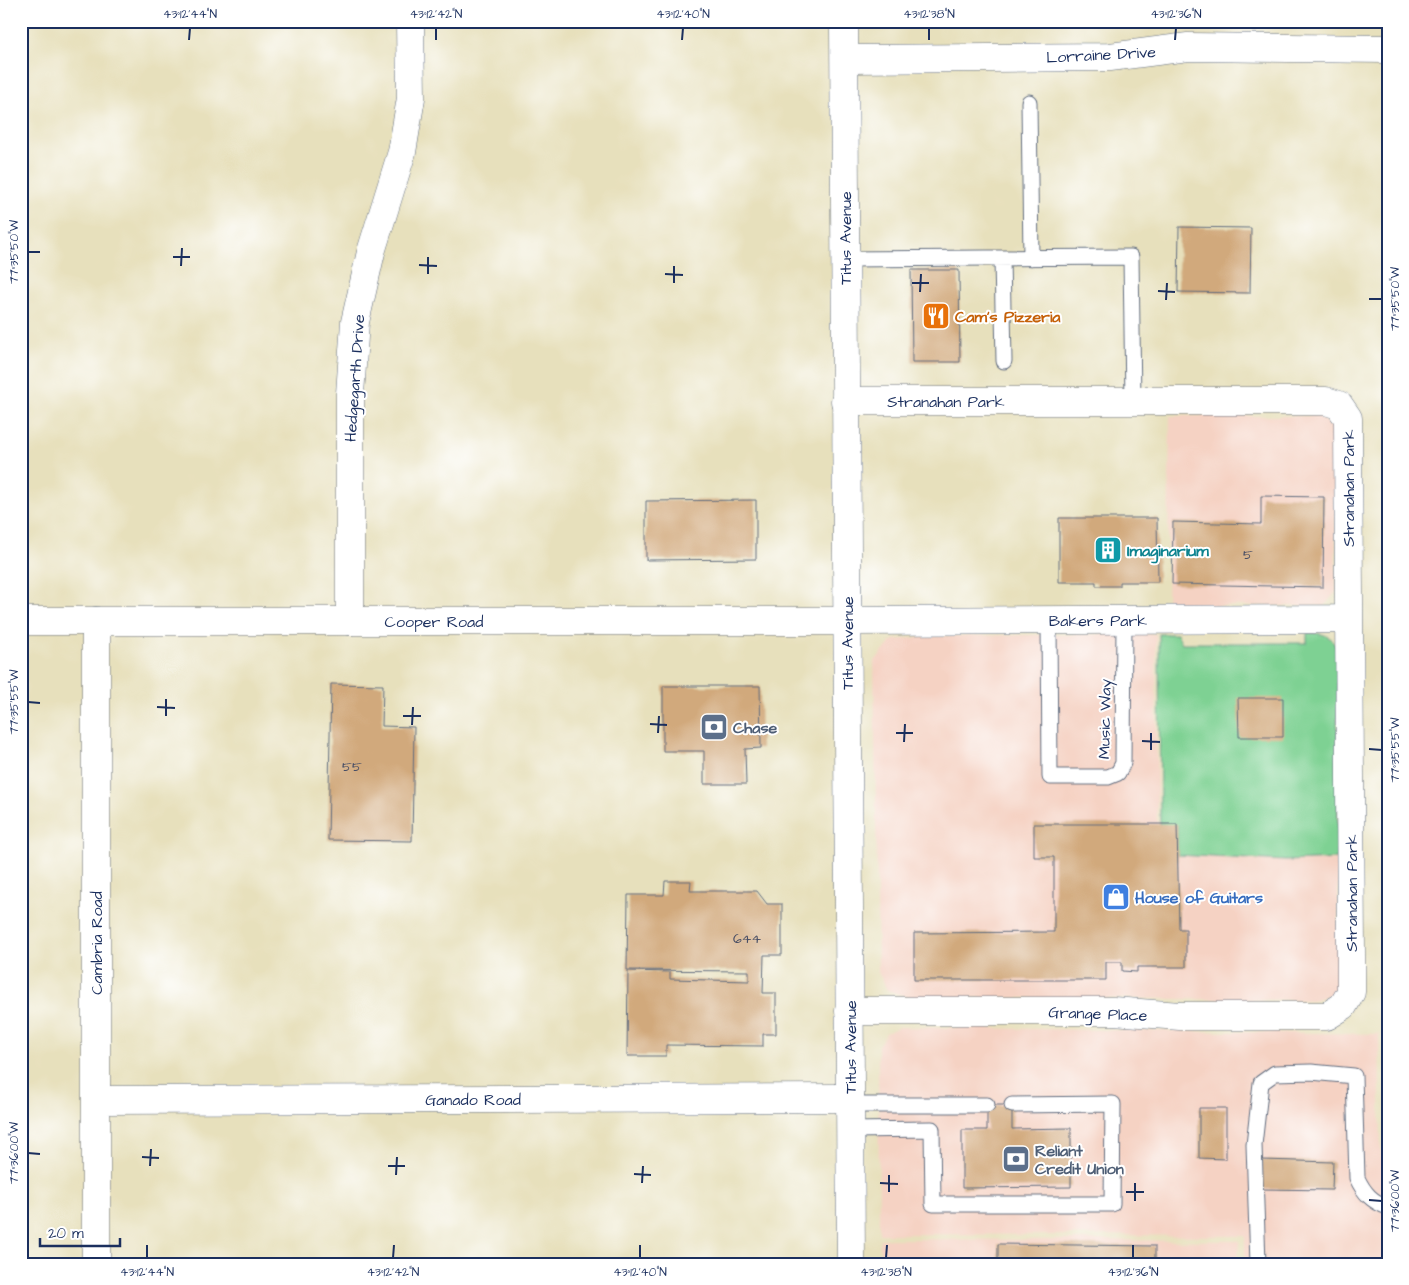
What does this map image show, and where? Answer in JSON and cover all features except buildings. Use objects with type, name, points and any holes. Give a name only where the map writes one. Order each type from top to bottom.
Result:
[{"type":"street","name":"Hedgegarth Drive","points":[[350,621],[350,394],[355,322],[370,252],[402,152],[410,98],[410,21]]},
{"type":"street","name":"Titus Avenue","points":[[844,21],[851,1264]]},
{"type":"street","name":"Lorraine Drive","points":[[844,59],[1110,57],[1188,48],[1388,48]]},
{"type":"street","name":"Stranahan Park","points":[[846,401],[1326,401],[1339,405],[1348,418],[1352,956],[1351,992],[1343,1006]]},
{"type":"street","name":"Bakers Park","points":[[847,621],[1349,619]]},
{"type":"street","name":"Cooper Road","points":[[21,621],[847,621]]},
{"type":"street","name":"Cambria Road","points":[[96,621],[96,1264]]},
{"type":"street","name":"Grange Place","points":[[850,1011],[1114,1011],[1180,1016],[1284,1017],[1327,1016],[1343,1006]]},
{"type":"street","name":"Ganado Road","points":[[96,1100],[850,1111]]},
{"type":"lane","points":[[1028,102],[1031,258]]},
{"type":"lane","points":[[845,259],[1131,257],[1133,401]]},
{"type":"lane","points":[[1002,258],[1004,361]]},
{"type":"lane","name":"Music Way","points":[[1049,621],[1050,777],[1108,776],[1118,773],[1123,763],[1124,620]]},
{"type":"lane","points":[[1258,1264],[1254,1146],[1261,1083],[1275,1073],[1312,1072],[1354,1076],[1356,1178],[1362,1190],[1375,1203],[1388,1207]]},
{"type":"lane","points":[[850,1111],[932,1129],[933,1204],[1112,1204],[1113,1104],[1012,1104]]},
{"type":"lane","points":[[850,1111],[987,1105]]},
{"type":"shaded area","points":[[1170,416],[1319,416],[1335,429],[1336,592],[1324,606],[1167,606]]},
{"type":"shaded area","points":[[1156,634],[1157,821],[1160,824],[1177,824],[1178,855],[1285,861],[1338,859],[1339,992],[1313,1000],[908,997],[887,990],[878,972],[874,662],[893,640],[930,636]]},
{"type":"shaded area","points":[[899,1027],[1379,1034],[1381,1157],[1388,1158],[1388,1264],[1245,1264],[1245,1236],[879,1234],[878,1046],[886,1033]]},
{"type":"shaded area","points":[[880,1239],[1239,1241],[1238,1264],[880,1264]]},
{"type":"green space","points":[[1307,633],[1327,636],[1336,647],[1337,653],[1338,859],[1285,861],[1177,855],[1177,825],[1160,824],[1159,634],[1177,634],[1182,643],[1307,643]]},
{"type":"place","name":"Cam's Pizzeria","points":[[936,316]]},
{"type":"place","name":"Imaginarium","points":[[1108,550]]},
{"type":"place","name":"Chase","points":[[714,727]]},
{"type":"place","name":"House of Guitars","points":[[1116,897]]},
{"type":"place","name":"Reliant Credit Union","points":[[1016,1159]]}]
